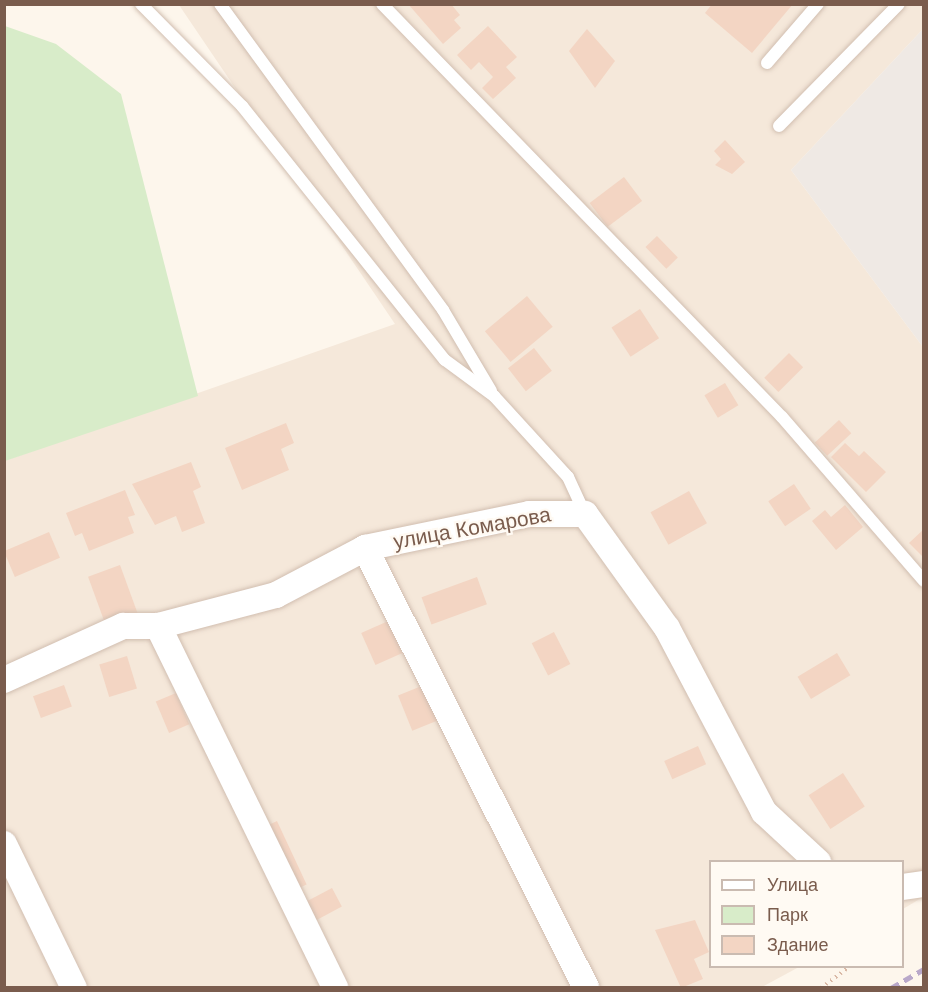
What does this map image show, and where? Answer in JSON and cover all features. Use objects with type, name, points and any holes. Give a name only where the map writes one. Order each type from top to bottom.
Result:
[{"type":"street","name":"улица Комарова","points":[[4,680],[123,626],[158,626],[276,595],[365,548],[529,514],[585,514]]},
{"type":"street","points":[[585,514],[667,628],[764,812],[817,860]]},
{"type":"street","points":[[365,548],[586,987]]},
{"type":"street","points":[[158,626],[335,987]]},
{"type":"street","points":[[4,844],[74,987]]},
{"type":"street","points":[[904,887],[924,884]]},
{"type":"lane","points":[[141,4],[242,106],[445,360],[494,396],[568,477],[585,514]]},
{"type":"lane","points":[[220,4],[443,310],[494,396]]},
{"type":"lane","points":[[382,4],[782,417],[924,581]]},
{"type":"lane","points":[[767,63],[818,4]]},
{"type":"lane","points":[[779,126],[899,4]]},
{"type":"path","points":[[821,987],[847,968]]},
{"type":"shaded area","points":[[179,5],[923,5],[923,29],[791,170],[923,347],[923,897],[904,908],[904,860],[709,860],[709,968],[797,968],[762,987],[5,987],[4,461],[395,324]]},
{"type":"shaded area","points":[[923,29],[923,347],[791,170]]},
{"type":"green space","points":[[5,26],[56,44],[121,94],[198,396],[5,461]]},
{"type":"building","points":[[408,4],[451,4],[460,15],[454,20],[461,28],[443,44]]},
{"type":"building","points":[[712,4],[793,4],[752,53],[705,13]]},
{"type":"building","points":[[488,26],[517,57],[506,67],[516,78],[493,99],[482,88],[493,77],[479,62],[471,70],[457,55]]},
{"type":"building","points":[[587,29],[615,61],[595,88],[569,51]]},
{"type":"building","points":[[725,140],[745,162],[732,174],[715,165],[721,159],[714,151]]},
{"type":"building","points":[[624,177],[642,201],[608,227],[590,203]]},
{"type":"building","points":[[657,236],[678,258],[666,269],[645,247]]},
{"type":"building","points":[[527,296],[553,327],[511,362],[485,331]]},
{"type":"building","points":[[640,309],[659,338],[631,357],[611,328]]},
{"type":"building","points":[[534,348],[552,371],[526,391],[508,368]]},
{"type":"building","points":[[789,353],[803,367],[778,392],[764,378]]},
{"type":"building","points":[[725,383],[738,405],[718,418],[704,395]]},
{"type":"building","points":[[839,420],[851,433],[827,456],[815,443]]},
{"type":"building","points":[[286,423],[294,443],[281,449],[289,470],[242,490],[225,448]]},
{"type":"building","points":[[845,443],[859,456],[864,451],[886,472],[866,492],[831,457]]},
{"type":"building","points":[[191,462],[201,487],[193,491],[205,523],[182,532],[176,516],[155,525],[132,484]]},
{"type":"building","points":[[794,484],[811,509],[785,526],[768,501]]},
{"type":"building","points":[[125,490],[135,515],[128,517],[134,533],[89,551],[82,533],[75,536],[66,513]]},
{"type":"building","points":[[689,491],[707,523],[668,545],[651,512]]},
{"type":"building","points":[[845,505],[863,527],[836,550],[812,521],[825,510],[831,517]]},
{"type":"building","points":[[924,529],[924,558],[909,543]]},
{"type":"building","points":[[49,532],[60,558],[15,577],[4,551]]},
{"type":"building","points":[[120,565],[138,614],[106,625],[88,577]]},
{"type":"building","points":[[477,577],[487,604],[431,624],[422,597]]},
{"type":"building","points":[[395,618],[409,650],[375,665],[361,633]]},
{"type":"building","points":[[554,632],[570,664],[548,675],[532,643]]},
{"type":"building","points":[[837,653],[850,675],[811,699],[798,677]]},
{"type":"building","points":[[127,656],[137,689],[109,697],[99,664]]},
{"type":"building","points":[[64,685],[72,707],[41,718],[33,696]]},
{"type":"building","points":[[424,685],[438,720],[412,731],[398,695]]},
{"type":"building","points":[[176,693],[189,724],[169,733],[156,702]]},
{"type":"building","points":[[698,746],[706,764],[672,779],[664,761]]},
{"type":"building","points":[[843,773],[865,807],[830,829],[809,795]]},
{"type":"building","points":[[277,821],[307,884],[291,892],[262,828]]},
{"type":"building","points":[[332,888],[342,907],[309,924],[299,905]]},
{"type":"building","points":[[695,920],[709,952],[694,959],[703,979],[681,988],[655,930]]},
{"type":"railway","points":[[891,988],[924,969]]}]
